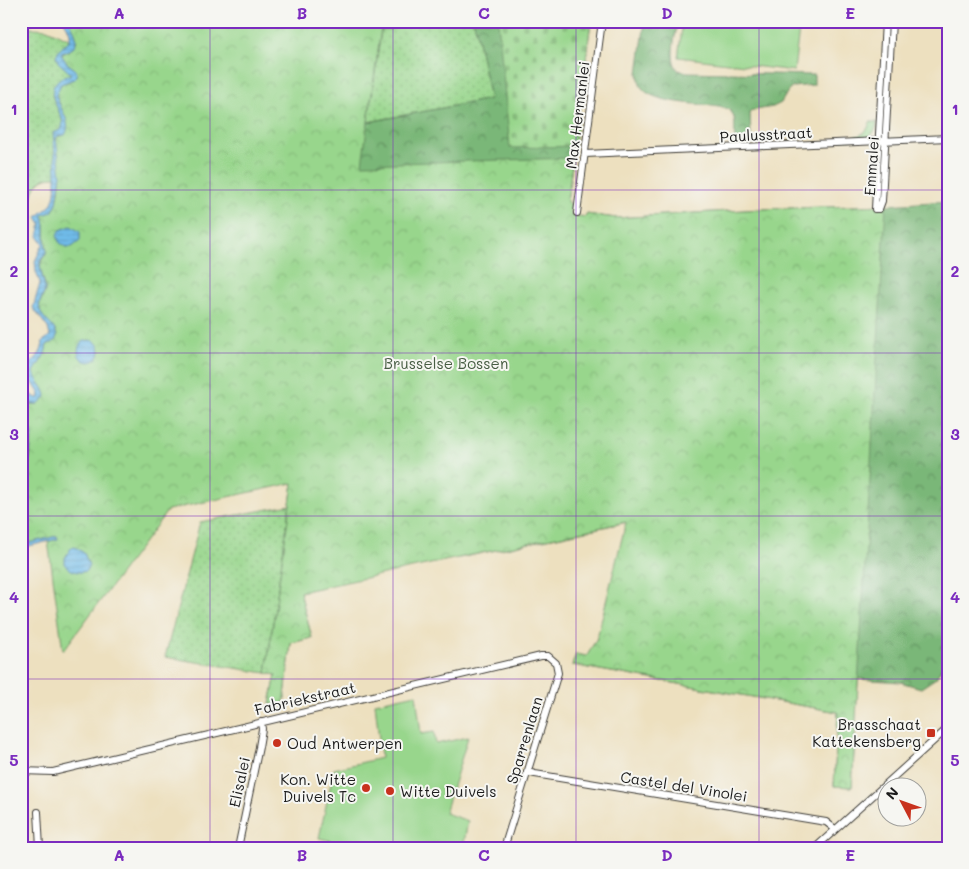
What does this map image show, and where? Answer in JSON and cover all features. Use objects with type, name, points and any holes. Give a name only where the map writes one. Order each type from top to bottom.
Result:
[{"type":"street","name":"Max Hermanlei","points":[[577,213],[602,21]]},
{"type":"street","name":"Emmalei","points":[[885,21],[875,209],[879,208],[882,201],[892,21]]},
{"type":"street","name":"Paulusstraat","points":[[585,154],[948,138]]},
{"type":"street","name":"Fabriekstraat","points":[[21,772],[53,772],[541,656],[551,657],[556,662],[558,668]]},
{"type":"street","name":"Sparrenlaan","points":[[504,848],[558,668]]},
{"type":"street","name":"Elisalei","points":[[238,848],[259,747],[262,729],[260,722]]},
{"type":"street","points":[[815,848],[948,728]]},
{"type":"street","name":"Castel del Vinolei","points":[[528,772],[826,822],[835,829]]},
{"type":"street","points":[[38,812],[40,848]]},
{"type":"green space","name":"Brusselse Bossen","points":[[69,21],[382,21],[362,164],[573,158],[567,202],[571,204],[571,215],[585,217],[586,214],[616,218],[761,209],[886,205],[852,787],[834,786],[838,712],[572,665],[576,654],[587,656],[597,638],[626,522],[300,592],[312,638],[291,643],[284,705],[270,704],[276,675],[266,673],[293,483],[168,510],[63,651],[48,541],[58,539],[57,536],[21,545],[21,515],[27,502],[22,483],[30,458],[32,437],[30,431],[23,427],[22,419],[28,405],[38,404],[42,387],[38,383],[34,372],[47,345],[57,336],[54,328],[43,317],[40,310],[40,302],[45,291],[45,285],[40,267],[47,253],[43,215],[52,212],[54,209],[60,183],[56,139],[58,136],[62,136],[65,117],[56,95],[61,84],[74,79],[77,75],[76,70],[62,56],[62,54],[73,48],[76,40],[75,32]]},
{"type":"green space","points":[[382,21],[368,122],[490,99],[474,21],[591,21],[567,202],[316,588],[300,592],[312,638],[291,643],[284,705],[270,704],[276,675],[266,673],[293,483]]},
{"type":"green space","points":[[382,21],[424,21],[381,31]]},
{"type":"green space","points":[[424,21],[474,21],[490,99],[368,122],[381,31]]},
{"type":"green space","points":[[498,21],[591,21],[575,146],[510,148]]},
{"type":"green space","points":[[645,21],[678,21],[673,53],[678,70],[688,72],[814,75],[814,85],[793,87],[788,91],[781,103],[773,107],[750,111],[751,139],[735,140],[734,118],[729,110],[666,100],[648,93],[642,88],[638,73]]},
{"type":"green space","points":[[683,21],[800,21],[794,71],[678,57]]},
{"type":"green space","points":[[21,27],[47,29],[69,39],[56,56],[58,62],[71,74],[64,77],[52,95],[63,122],[62,130],[55,132],[57,177],[49,177],[39,182],[31,199],[27,224],[21,228]]},
{"type":"green space","points":[[870,122],[877,122],[872,134],[868,137],[863,139],[839,139],[839,137],[862,134]]},
{"type":"green space","points":[[948,201],[948,657],[936,678],[921,688],[900,682],[858,679],[852,787],[834,786],[838,712],[583,667],[597,638],[627,522],[459,558],[581,216],[585,217],[586,214],[616,218],[761,209]]},
{"type":"green space","points":[[290,505],[266,673],[165,657],[200,522]]},
{"type":"green space","name":"Witte Duivels","points":[[416,694],[421,734],[434,732],[436,744],[468,737],[445,813],[468,821],[463,848],[363,848],[319,838],[334,769],[381,758],[375,703]]},
{"type":"water","points":[[64,21],[69,21],[76,34],[76,41],[73,48],[62,53],[62,56],[76,70],[77,75],[74,79],[61,84],[56,95],[66,120],[67,130],[65,135],[56,138],[61,175],[57,203],[52,212],[43,215],[47,251],[40,264],[45,288],[39,307],[44,317],[54,328],[57,336],[55,341],[47,345],[45,354],[34,372],[46,393],[46,397],[38,404],[29,404],[22,419],[22,426],[31,431],[33,436],[29,463],[22,483],[28,508],[21,515],[23,506],[21,501],[21,473],[25,463],[27,437],[26,433],[21,431],[21,407],[25,394],[39,398],[40,394],[32,382],[29,368],[38,355],[43,341],[50,336],[48,328],[33,308],[40,283],[35,261],[43,244],[38,236],[41,224],[37,217],[49,207],[55,193],[56,172],[53,133],[61,130],[63,124],[52,94],[53,87],[57,81],[71,74],[58,62],[56,56],[70,38]]},
{"type":"water","points":[[71,226],[80,232],[80,241],[72,247],[66,247],[59,242],[57,235],[60,230]]},
{"type":"water","points":[[89,340],[97,343],[100,351],[97,359],[89,362],[81,359],[78,351],[81,343]]},
{"type":"water","points":[[57,536],[58,539],[21,548],[21,545]]},
{"type":"water","points":[[75,547],[84,553],[89,565],[86,571],[75,571],[65,565],[65,558],[71,548]]},
{"type":"place","name":"Brasschaat Kattekensberg","points":[[931,733]]},
{"type":"place","name":"Oud Antwerpen","points":[[277,743]]},
{"type":"place","name":"Kon. Witte Duivels Tc","points":[[366,788]]},
{"type":"place","name":"Witte Duivels","points":[[390,791]]}]
